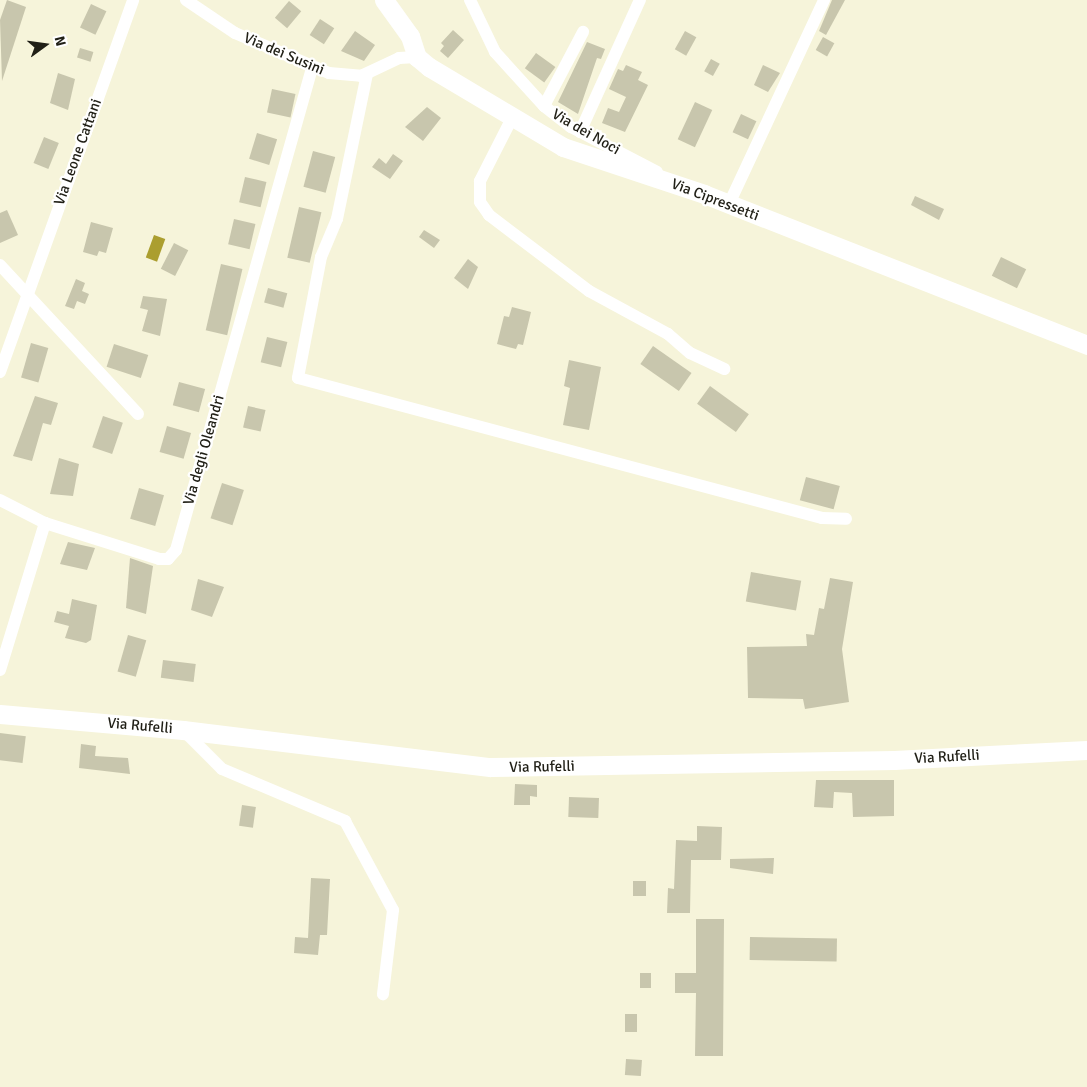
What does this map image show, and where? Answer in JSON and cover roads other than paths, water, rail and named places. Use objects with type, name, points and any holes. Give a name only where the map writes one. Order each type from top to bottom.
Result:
[{"type":"street","name":"Via dei Susini","points":[[186,0],[235,33],[312,68],[347,76],[367,74],[399,58],[417,57]]},
{"type":"street","points":[[384,0],[410,36],[417,57]]},
{"type":"street","name":"Via dei Noci","points":[[470,0],[495,52],[544,106],[580,132],[649,167],[661,180]]},
{"type":"street","points":[[580,132],[640,0]]},
{"type":"street","points":[[729,204],[824,0]]},
{"type":"street","name":"Via Leone Cattani","points":[[0,372],[26,294],[132,3]]},
{"type":"street","points":[[544,106],[583,32]]},
{"type":"street","name":"Via Cipressetti","points":[[417,57],[512,118],[574,152],[729,204],[1087,345]]},
{"type":"street","name":"Via degli Oleandri","points":[[45,523],[159,559],[174,554],[312,68]]},
{"type":"street","points":[[367,74],[337,219],[321,257],[298,378],[822,518],[846,519]]},
{"type":"street","points":[[512,118],[480,181],[480,202],[489,215],[590,291],[668,334],[690,353],[726,369]]},
{"type":"street","points":[[0,265],[138,414]]},
{"type":"street","points":[[0,500],[45,523],[0,670]]},
{"type":"street","name":"Via Rufelli","points":[[0,714],[184,730],[490,767],[894,760],[1087,750]]},
{"type":"street","points":[[184,730],[222,769],[345,821],[393,910],[384,994]]}]
